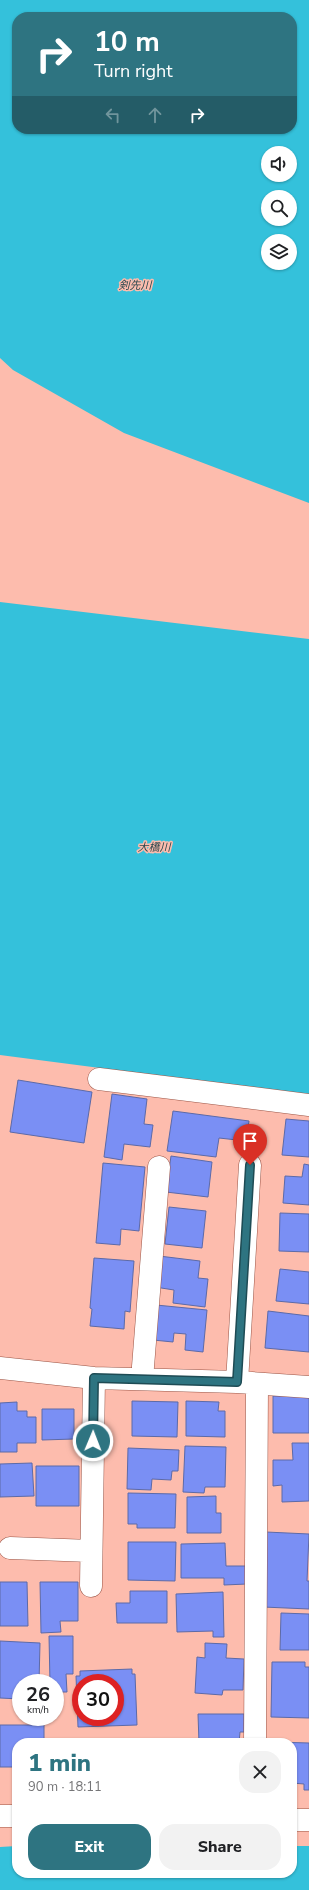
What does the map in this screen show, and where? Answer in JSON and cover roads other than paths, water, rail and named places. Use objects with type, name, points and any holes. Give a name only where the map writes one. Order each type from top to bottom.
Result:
[{"type":"street","points":[[99,1079],[309,1105]]},
{"type":"street","points":[[250,1165],[247,1383],[255,1738]]},
{"type":"street","points":[[142,1379],[159,1167]]},
{"type":"street","points":[[0,1368],[94,1378],[247,1383],[309,1387]]},
{"type":"street","points":[[91,1586],[94,1378]]},
{"type":"street","points":[[10,1548],[91,1551]]},
{"type":"street","points":[[0,1816],[12,1816]]},
{"type":"street","points":[[297,1820],[309,1820]]},
{"type":"water","name":"剣先川","points":[[0,0],[309,0],[309,503],[124,433],[13,370],[0,358]]},
{"type":"water","name":"大橋川","points":[[0,602],[309,639],[309,1095],[0,1055]]},
{"type":"water","points":[[12,1846],[12,1878],[297,1878],[297,1846],[309,1846],[309,1890],[0,1890],[0,1847]]}]
